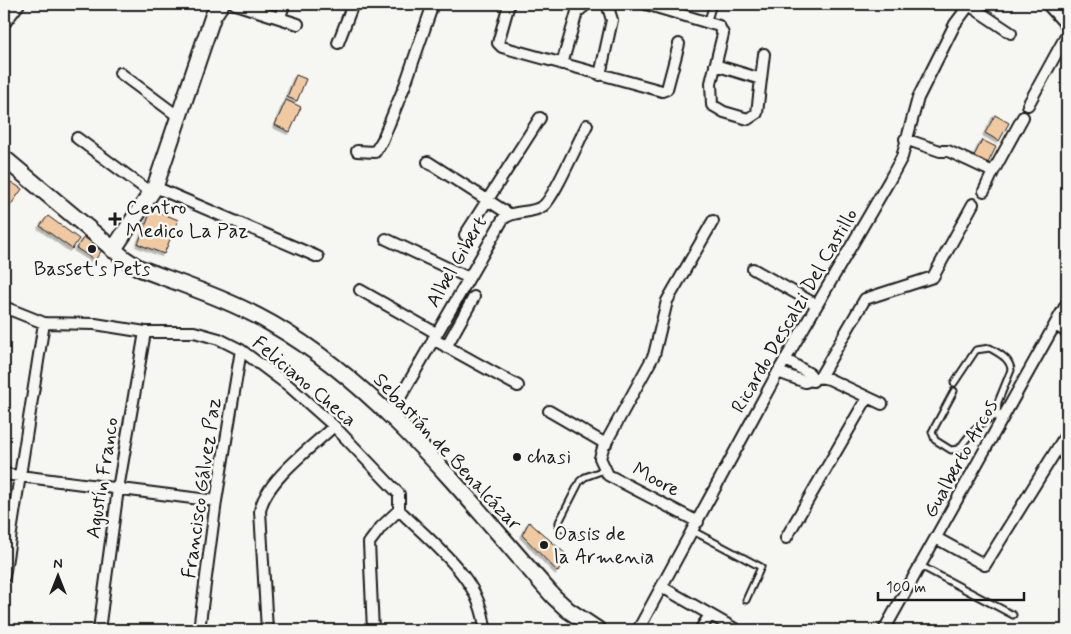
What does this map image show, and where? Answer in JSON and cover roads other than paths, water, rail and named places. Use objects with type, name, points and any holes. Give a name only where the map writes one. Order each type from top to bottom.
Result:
[{"type":"main road","points":[[113,250],[153,190],[213,16],[221,4]]},
{"type":"main road","name":"Sebastián de Benalcázar","points":[[4,158],[113,250],[140,268],[242,308],[272,324],[346,375],[390,415],[554,597],[568,610],[598,630]]},
{"type":"street","points":[[4,24],[19,4]]},
{"type":"street","points":[[235,4],[298,24]]},
{"type":"street","points":[[280,18],[284,4]]},
{"type":"street","points":[[338,43],[353,4]]},
{"type":"street","points":[[357,151],[375,152],[382,141],[406,85],[433,4]]},
{"type":"street","points":[[509,4],[499,46],[600,75],[665,91],[679,44]]},
{"type":"street","points":[[562,64],[577,12],[587,4]]},
{"type":"street","points":[[600,75],[612,20],[607,4]]},
{"type":"street","points":[[646,4],[671,7],[708,20],[719,26],[722,34],[710,92],[712,105],[724,112],[748,119],[757,112],[764,54]]},
{"type":"street","points":[[1047,4],[1067,26]]},
{"type":"street","points":[[969,5],[1011,33]]},
{"type":"street","name":"Ricardo Descalzi Del Castillo","points":[[638,630],[778,372],[890,181],[902,158],[905,139],[918,98],[955,24],[969,5]]},
{"type":"street","points":[[1028,105],[1067,34]]},
{"type":"street","points":[[715,65],[761,79]]},
{"type":"street","points":[[120,73],[179,117]]},
{"type":"street","points":[[984,191],[992,172],[1023,116]]},
{"type":"street","points":[[465,235],[540,118]]},
{"type":"street","name":"Albel Gibert","points":[[390,415],[503,219],[509,214],[541,208],[546,204],[587,125]]},
{"type":"street","points":[[77,138],[153,190],[318,257]]},
{"type":"street","points":[[905,139],[940,151],[948,151],[992,172]]},
{"type":"street","points":[[428,162],[509,214]]},
{"type":"street","points":[[816,379],[865,299],[933,277],[973,204]]},
{"type":"street","points":[[603,467],[601,453],[654,355],[667,301],[713,221]]},
{"type":"street","points":[[386,239],[469,278]]},
{"type":"street","points":[[753,269],[817,305]]},
{"type":"street","points":[[360,290],[434,336],[446,347],[518,386]]},
{"type":"street","points":[[446,347],[474,297]]},
{"type":"street","name":"Gualberto Arcos","points":[[888,629],[1002,415],[1067,304]]},
{"type":"street","name":"Feliciano Checa","points":[[4,307],[44,323],[95,324],[145,332],[194,332],[220,339],[241,350],[289,386],[334,426],[399,494],[401,501],[399,510],[467,580],[479,602],[485,630]]},
{"type":"street","points":[[4,578],[44,323]]},
{"type":"street","points":[[1055,325],[1067,332]]},
{"type":"street","name":"Agustín Franco","points":[[99,630],[118,489],[145,332]]},
{"type":"street","name":"Francisco Gálvez Paz","points":[[199,630],[216,501],[241,350]]},
{"type":"street","points":[[785,360],[816,379]]},
{"type":"street","points":[[778,372],[805,382],[816,379],[829,379],[882,404]]},
{"type":"street","points":[[786,538],[867,398]]},
{"type":"street","points":[[549,411],[606,444]]},
{"type":"street","points":[[267,630],[260,511],[262,501],[271,486],[334,426]]},
{"type":"street","points":[[936,538],[985,565],[1067,433]]},
{"type":"street","name":"Moore","points":[[603,467],[608,475],[695,527]]},
{"type":"street","points":[[4,474],[216,501]]},
{"type":"street","points":[[373,630],[369,542],[381,527],[399,510]]},
{"type":"street","points":[[662,587],[737,630]]},
{"type":"street","points":[[700,630],[710,615]]},
{"type":"lane","points":[[708,20],[713,4]]},
{"type":"lane","points":[[954,383],[976,350],[990,348],[1003,356],[1010,365],[1011,370],[998,402],[1002,415],[981,423],[959,449],[955,450],[947,448],[935,440],[932,432],[954,391]]},
{"type":"lane","points":[[575,536],[559,526],[559,522],[580,481],[603,467]]},
{"type":"lane","points":[[695,527],[762,567],[746,600]]},
{"type":"lane","points":[[921,566],[1013,615]]},
{"type":"place","name":"Centro Medico La Paz","points":[[115,219]]},
{"type":"place","name":"Basset's Pets","points":[[92,249]]},
{"type":"place","name":"chasi","points":[[517,457]]},
{"type":"place","name":"Oasis de la Armenia","points":[[544,545]]}]
